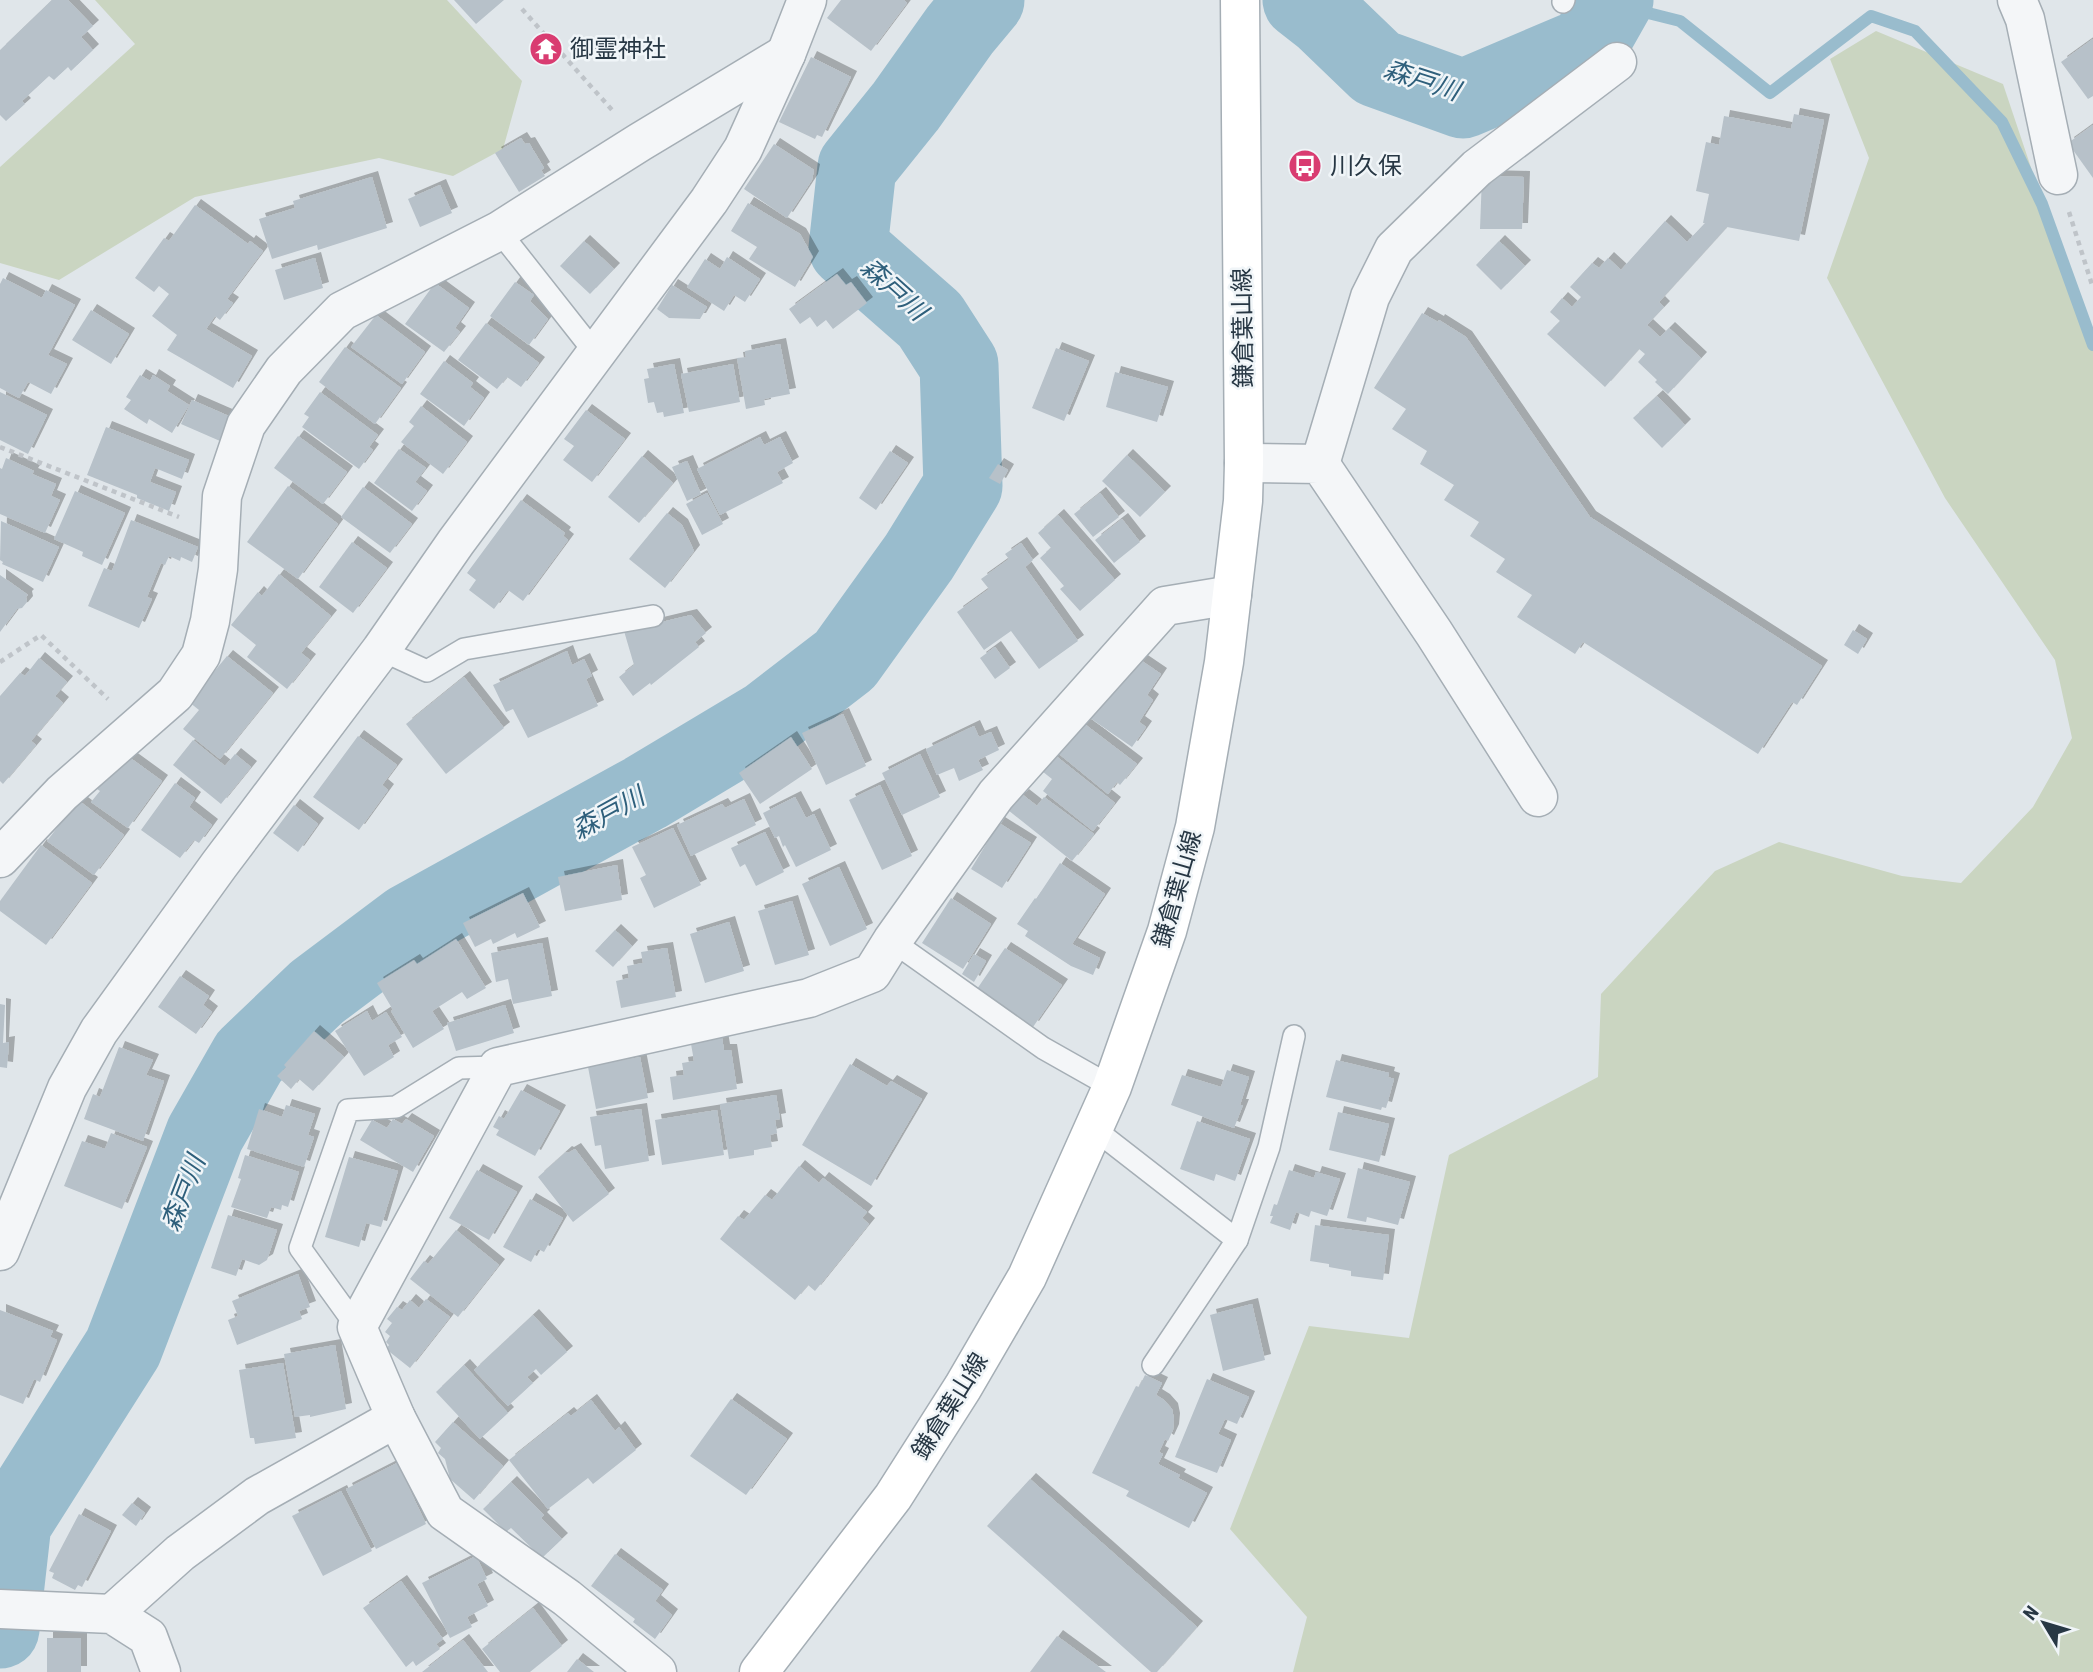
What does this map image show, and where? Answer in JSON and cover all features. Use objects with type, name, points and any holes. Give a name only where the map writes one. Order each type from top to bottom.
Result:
[{"type":"main road","name":"鎌倉葉山線","points":[[759,1672],[893,1497],[963,1387],[1027,1277],[1112,1087],[1167,931],[1195,827],[1224,662],[1242,501],[1244,463],[1240,0]]},
{"type":"street","points":[[0,1251],[67,1088],[99,1031],[709,201],[743,149],[807,0]]},
{"type":"street","points":[[2017,0],[2025,19],[2058,175]]},
{"type":"street","points":[[0,858],[62,793],[175,694],[201,655],[210,621],[218,569],[222,496],[246,425],[284,370],[342,312],[499,231],[786,54]]},
{"type":"street","points":[[1320,464],[1370,297],[1394,250],[1478,168],[1617,62]]},
{"type":"street","points":[[1244,463],[1320,464]]},
{"type":"street","points":[[1320,464],[1434,633],[1538,797]]},
{"type":"street","points":[[657,1672],[566,1598],[444,1512],[396,1418],[356,1327],[498,1067],[809,998],[872,973],[996,795],[1165,606],[1232,594]]},
{"type":"street","points":[[111,1614],[180,1553],[257,1496],[396,1418]]},
{"type":"street","points":[[0,1609],[111,1614],[148,1637],[161,1672]]},
{"type":"lane","points":[[499,231],[596,354]]},
{"type":"lane","points":[[380,650],[426,671],[464,649],[653,617]]},
{"type":"lane","points":[[892,942],[1043,1048],[1112,1087]]},
{"type":"lane","points":[[1153,1364],[1237,1240],[1269,1147],[1294,1035]]},
{"type":"lane","points":[[356,1327],[300,1248],[348,1110],[396,1107],[459,1068],[498,1067]]},
{"type":"lane","points":[[1093,1128],[1237,1240]]},
{"type":"path","points":[[522,9],[576,69]]},
{"type":"path","points":[[2058,175],[2093,288]]},
{"type":"path","points":[[0,447],[220,533]]},
{"type":"path","points":[[0,662],[41,635],[137,727]]},
{"type":"green space","points":[[95,0],[447,0],[522,81],[503,149],[453,176],[379,158],[195,197],[59,280],[0,263],[0,167],[135,44]]},
{"type":"green space","points":[[1876,31],[2003,84],[2085,329],[2093,341],[2093,1672],[1293,1672],[1307,1617],[1230,1529],[1309,1326],[1409,1338],[1449,1155],[1598,1077],[1601,994],[1715,871],[1779,842],[1902,876],[1961,883],[2033,807],[2072,738],[2055,660],[1945,498],[1827,278],[1869,158],[1830,59]]},
{"type":"building","points":[[52,0],[68,0],[93,26],[81,37],[93,50],[71,71],[68,67],[54,80],[49,76],[22,101],[25,104],[6,121],[0,115],[0,50]]},
{"type":"building","points":[[454,0],[504,0],[476,24]]},
{"type":"building","points":[[841,0],[904,0],[907,3],[871,51],[827,18]]},
{"type":"building","points":[[2093,39],[2093,96],[2088,99],[2061,62]]},
{"type":"building","points":[[587,42],[596,51],[590,57],[581,49]]},
{"type":"building","points":[[811,57],[851,77],[822,137],[817,135],[815,139],[779,122]]},
{"type":"building","points":[[1794,114],[1824,120],[1799,241],[1727,227],[1659,302],[1664,307],[1647,325],[1660,337],[1669,328],[1701,358],[1668,394],[1638,362],[1645,354],[1639,349],[1605,387],[1547,334],[1560,321],[1550,312],[1562,298],[1572,307],[1581,297],[1570,287],[1592,263],[1599,268],[1608,258],[1621,270],[1665,221],[1687,242],[1705,223],[1709,194],[1696,191],[1706,142],[1719,145],[1724,116],[1791,129]]},
{"type":"building","points":[[2093,125],[2093,178],[2068,143]]},
{"type":"building","points":[[521,138],[525,144],[529,143],[544,168],[541,170],[545,176],[519,192],[495,153]]},
{"type":"building","points":[[774,144],[814,170],[812,180],[787,218],[744,189]]},
{"type":"building","points":[[1482,176],[1524,177],[1522,229],[1480,229]]},
{"type":"building","points":[[372,177],[387,228],[318,250],[317,245],[272,259],[259,219],[295,208],[293,201]]},
{"type":"building","points":[[440,185],[452,213],[420,227],[408,199]]},
{"type":"building","points":[[748,203],[800,234],[813,257],[795,287],[749,259],[757,247],[731,231]]},
{"type":"building","points":[[195,205],[248,244],[250,241],[263,251],[227,299],[233,303],[220,320],[215,316],[206,329],[252,356],[233,388],[167,350],[177,335],[152,316],[169,294],[159,286],[154,292],[135,278],[164,238],[169,241]]},
{"type":"building","points":[[584,241],[614,269],[590,294],[560,266]]},
{"type":"building","points":[[1499,241],[1525,266],[1501,290],[1476,265]]},
{"type":"building","points":[[727,257],[760,279],[745,302],[734,295],[724,311],[687,287],[705,259],[720,269]]},
{"type":"building","points":[[315,258],[323,288],[284,300],[275,270]]},
{"type":"building","points":[[837,274],[846,285],[851,282],[867,303],[833,329],[826,320],[817,327],[810,317],[800,324],[789,309]]},
{"type":"building","points":[[3,278],[42,298],[46,290],[75,305],[48,355],[67,364],[51,394],[28,382],[19,398],[0,388],[0,284]]},
{"type":"building","points":[[515,282],[534,295],[530,301],[548,319],[529,345],[490,316]]},
{"type":"building","points":[[435,283],[469,308],[455,328],[460,332],[444,352],[405,324]]},
{"type":"building","points":[[672,285],[707,307],[700,319],[669,318],[657,309]]},
{"type":"building","points":[[91,310],[129,334],[111,364],[72,340]]},
{"type":"building","points":[[1422,313],[1466,337],[1590,517],[1822,666],[1797,705],[1792,702],[1758,754],[1583,642],[1575,654],[1517,617],[1532,595],[1496,572],[1505,559],[1470,536],[1479,522],[1444,500],[1454,485],[1420,464],[1427,451],[1392,429],[1406,409],[1374,388]]},
{"type":"building","points":[[376,315],[425,352],[402,384],[351,347]]},
{"type":"building","points":[[486,323],[539,363],[521,387],[507,377],[497,389],[458,360]]},
{"type":"building","points":[[780,344],[790,394],[764,399],[765,405],[746,409],[737,358],[746,357],[745,351]]},
{"type":"building","points":[[345,347],[401,388],[375,424],[319,382]]},
{"type":"building","points":[[1056,348],[1089,361],[1064,421],[1032,408]]},
{"type":"building","points":[[444,361],[473,383],[470,387],[484,398],[464,426],[420,394]]},
{"type":"building","points":[[674,364],[684,413],[664,417],[663,412],[657,413],[654,402],[648,403],[644,379],[649,378],[647,369]]},
{"type":"building","points":[[733,364],[740,402],[689,412],[681,374]]},
{"type":"building","points":[[1115,372],[1168,387],[1157,422],[1106,407]]},
{"type":"building","points":[[140,375],[150,381],[153,375],[170,386],[167,391],[189,405],[172,433],[149,419],[147,424],[124,409],[131,400],[126,397]]},
{"type":"building","points":[[0,392],[47,415],[28,454],[0,440]]},
{"type":"building","points":[[320,392],[378,435],[369,447],[373,450],[359,469],[302,427],[309,417],[304,414]]},
{"type":"building","points":[[1657,396],[1685,425],[1662,448],[1633,418]]},
{"type":"building","points":[[192,400],[231,417],[220,441],[181,424]]},
{"type":"building","points":[[421,406],[467,442],[443,474],[401,442],[414,426],[409,422]]},
{"type":"building","points":[[586,410],[625,439],[592,482],[563,460],[574,446],[564,439]]},
{"type":"building","points":[[106,427],[189,460],[182,479],[155,468],[150,482],[176,492],[169,511],[87,475]]},
{"type":"building","points":[[298,436],[347,472],[323,504],[274,468]]},
{"type":"building","points":[[760,437],[764,445],[780,437],[793,463],[777,472],[783,483],[720,515],[697,469]]},
{"type":"building","points":[[399,449],[426,468],[415,482],[427,491],[412,511],[374,483]]},
{"type":"building","points":[[890,451],[908,463],[876,510],[859,498]]},
{"type":"building","points":[[1127,455],[1165,492],[1140,517],[1102,481]]},
{"type":"building","points":[[642,456],[673,483],[639,523],[608,497]]},
{"type":"building","points":[[6,458],[34,471],[32,474],[56,484],[51,496],[60,500],[45,533],[0,514],[0,468],[2,469]]},
{"type":"building","points":[[687,461],[701,494],[687,501],[672,467]]},
{"type":"building","points":[[998,464],[1008,470],[1000,484],[989,478]]},
{"type":"building","points":[[288,486],[338,524],[298,579],[247,542]]},
{"type":"building","points":[[363,487],[412,524],[390,553],[341,517]]},
{"type":"building","points":[[75,491],[125,513],[102,565],[82,556],[83,552],[54,539]]},
{"type":"building","points":[[707,493],[723,524],[702,535],[686,504]]},
{"type":"building","points":[[1100,493],[1119,517],[1093,537],[1074,514]]},
{"type":"building","points":[[521,500],[565,533],[563,536],[568,540],[523,601],[508,590],[494,609],[469,590],[476,580],[467,573]]},
{"type":"building","points":[[667,513],[682,525],[694,551],[665,588],[629,559]]},
{"type":"building","points":[[1058,515],[1115,580],[1080,611],[1060,589],[1064,586],[1040,558],[1051,548],[1038,533]]},
{"type":"building","points":[[1122,519],[1140,542],[1114,563],[1095,540]]},
{"type":"building","points":[[131,520],[198,547],[192,562],[169,556],[165,565],[161,563],[147,597],[152,599],[139,628],[88,606],[104,568],[112,571]]},
{"type":"building","points":[[1,521],[59,547],[43,582],[2,564]]},
{"type":"building","points":[[352,542],[387,568],[353,613],[319,587]]},
{"type":"building","points":[[1021,543],[1033,560],[1025,567],[1078,641],[1039,669],[1011,631],[984,650],[957,612],[989,589],[981,579],[1009,559],[1005,554]]},
{"type":"building","points":[[279,574],[331,616],[301,653],[310,660],[287,689],[247,657],[256,645],[231,625],[258,592],[262,596]]},
{"type":"building","points":[[0,575],[28,595],[27,602],[17,609],[0,632]]},
{"type":"building","points":[[691,615],[706,633],[695,642],[699,647],[633,696],[619,677],[634,665],[624,631]]},
{"type":"building","points":[[1853,630],[1867,639],[1858,654],[1844,645]]},
{"type":"building","points":[[995,647],[1010,668],[995,679],[980,658]]},
{"type":"building","points":[[567,651],[572,665],[584,659],[592,676],[586,679],[598,706],[528,738],[513,709],[506,712],[493,685]]},
{"type":"building","points":[[1133,655],[1161,674],[1147,695],[1153,700],[1139,722],[1146,727],[1132,747],[1090,718]]},
{"type":"building","points":[[227,656],[273,693],[220,759],[183,729],[199,710],[189,702]]},
{"type":"building","points":[[39,658],[67,682],[55,696],[63,703],[31,741],[36,745],[3,784],[0,781],[0,696],[20,673],[25,676]]},
{"type":"building","points":[[464,677],[504,728],[446,774],[406,724]]},
{"type":"building","points":[[843,714],[866,766],[826,785],[802,733]]},
{"type":"building","points":[[1078,719],[1137,764],[1120,785],[1117,782],[1108,794],[1053,749]]},
{"type":"building","points":[[974,726],[979,737],[991,732],[999,750],[978,760],[983,770],[959,781],[954,768],[937,775],[926,749]]},
{"type":"building","points":[[358,736],[397,765],[382,785],[388,790],[359,830],[313,797]]},
{"type":"building","points":[[791,737],[812,769],[760,804],[739,773]]},
{"type":"building","points":[[193,740],[225,766],[235,754],[251,767],[221,804],[173,765]]},
{"type":"building","points":[[1046,748],[1115,803],[1093,831],[1043,791],[1052,779],[1033,764]]},
{"type":"building","points":[[920,754],[940,797],[902,815],[882,773]]},
{"type":"building","points":[[129,757],[162,781],[128,828],[91,802],[110,772],[118,766],[121,768]]},
{"type":"building","points":[[175,783],[195,798],[189,807],[212,825],[199,843],[194,840],[180,858],[141,830]]},
{"type":"building","points":[[880,785],[912,856],[882,870],[849,800]]},
{"type":"building","points":[[1014,793],[1020,798],[1023,795],[1037,806],[1044,797],[1094,834],[1072,861],[1003,806]]},
{"type":"building","points":[[795,797],[806,818],[814,814],[831,850],[796,867],[779,836],[775,838],[763,813]]},
{"type":"building","points":[[744,799],[756,825],[691,856],[677,825],[722,804],[725,808]]},
{"type":"building","points":[[78,800],[124,835],[94,875],[47,841]]},
{"type":"building","points":[[294,805],[318,824],[298,852],[273,833]]},
{"type":"building","points":[[999,823],[1031,843],[1002,888],[971,869]]},
{"type":"building","points":[[673,828],[701,885],[654,908],[640,878],[646,875],[632,847]]},
{"type":"building","points":[[765,832],[784,872],[756,886],[745,864],[740,867],[731,848]]},
{"type":"building","points":[[41,845],[92,883],[46,945],[0,911],[0,901]]},
{"type":"building","points":[[1060,863],[1105,894],[1072,944],[1100,958],[1093,975],[1071,966],[1025,936],[1028,931],[1017,924]]},
{"type":"building","points":[[617,865],[622,900],[565,911],[558,877]]},
{"type":"building","points":[[839,867],[867,929],[830,946],[802,884]]},
{"type":"building","points":[[523,893],[540,927],[517,938],[515,933],[493,944],[491,939],[475,947],[463,923]]},
{"type":"building","points":[[951,898],[991,924],[963,969],[922,943]]},
{"type":"building","points":[[792,901],[809,955],[775,965],[758,911]]},
{"type":"building","points":[[729,922],[744,971],[705,983],[690,934]]},
{"type":"building","points":[[615,930],[632,946],[613,967],[595,951]]},
{"type":"building","points":[[456,939],[486,988],[467,999],[462,992],[432,1011],[444,1029],[413,1048],[377,983],[414,960],[417,964]]},
{"type":"building","points":[[542,943],[552,996],[513,1004],[508,979],[496,982],[491,953]]},
{"type":"building","points":[[667,948],[676,997],[621,1008],[616,981],[629,978],[627,966],[643,963],[641,952]]},
{"type":"building","points":[[1005,948],[1062,985],[1033,1027],[977,989]]},
{"type":"building","points":[[974,954],[986,961],[974,982],[962,974]]},
{"type":"building","points":[[180,976],[209,996],[203,1005],[212,1012],[196,1034],[158,1007]]},
{"type":"building","points":[[0,1004],[5,1005],[3,1043],[9,1042],[7,1068],[0,1067]]},
{"type":"building","points":[[505,1005],[514,1033],[456,1051],[447,1023]]},
{"type":"building","points":[[367,1011],[372,1021],[386,1012],[402,1037],[388,1045],[394,1057],[364,1076],[335,1031]]},
{"type":"building","points":[[314,1031],[344,1057],[313,1091],[299,1079],[291,1089],[277,1076]]},
{"type":"building","points":[[722,1038],[724,1050],[731,1050],[737,1089],[673,1100],[670,1077],[684,1075],[682,1063],[694,1061],[691,1044]]},
{"type":"building","points":[[119,1047],[153,1060],[146,1075],[164,1081],[143,1141],[84,1119],[93,1094],[100,1097]]},
{"type":"building","points":[[640,1057],[648,1098],[596,1109],[588,1067]]},
{"type":"building","points":[[1336,1060],[1389,1073],[1388,1077],[1394,1079],[1386,1108],[1382,1107],[1381,1110],[1326,1097]]},
{"type":"building","points":[[850,1064],[887,1086],[891,1081],[922,1099],[871,1186],[802,1145]]},
{"type":"building","points":[[1227,1070],[1249,1077],[1240,1105],[1243,1105],[1234,1128],[1171,1105],[1182,1075],[1221,1087]]},
{"type":"building","points":[[521,1090],[560,1111],[535,1156],[496,1135],[499,1130],[493,1127],[499,1116],[504,1119]]},
{"type":"building","points":[[776,1095],[780,1119],[775,1120],[777,1133],[770,1135],[772,1147],[754,1150],[754,1155],[729,1159],[720,1104]]},
{"type":"building","points":[[286,1105],[315,1114],[308,1135],[314,1137],[304,1167],[247,1149],[259,1109],[282,1117]]},
{"type":"building","points":[[641,1109],[649,1161],[605,1169],[601,1145],[595,1146],[590,1117]]},
{"type":"building","points":[[717,1110],[724,1155],[662,1165],[655,1120]]},
{"type":"building","points":[[1338,1112],[1389,1124],[1379,1162],[1329,1150]]},
{"type":"building","points":[[393,1119],[402,1124],[406,1119],[434,1136],[413,1172],[360,1140],[372,1120],[387,1128]]},
{"type":"building","points":[[1197,1121],[1250,1139],[1235,1181],[1216,1174],[1214,1181],[1180,1169]]},
{"type":"building","points":[[111,1133],[147,1147],[122,1209],[64,1186],[82,1141],[105,1149]]},
{"type":"building","points":[[575,1149],[609,1194],[573,1222],[538,1177],[566,1152]]},
{"type":"building","points":[[245,1155],[299,1172],[288,1207],[282,1205],[281,1210],[271,1207],[267,1218],[231,1207],[241,1179],[238,1178]]},
{"type":"building","points":[[349,1157],[398,1171],[381,1227],[366,1223],[359,1247],[325,1237]]},
{"type":"building","points":[[799,1166],[819,1183],[823,1178],[867,1212],[862,1218],[869,1224],[815,1291],[808,1285],[795,1300],[720,1239],[738,1216],[744,1220],[765,1195],[772,1200]]},
{"type":"building","points":[[1358,1168],[1410,1182],[1398,1225],[1367,1217],[1366,1222],[1347,1218]]},
{"type":"building","points":[[477,1170],[517,1192],[489,1240],[449,1218]]},
{"type":"building","points":[[1289,1170],[1314,1178],[1316,1172],[1340,1179],[1327,1216],[1311,1211],[1309,1217],[1296,1212],[1290,1230],[1270,1223],[1274,1204],[1277,1205]]},
{"type":"building","points":[[530,1199],[563,1218],[544,1252],[538,1249],[531,1262],[503,1247]]},
{"type":"building","points":[[228,1215],[277,1230],[267,1260],[259,1265],[242,1259],[236,1276],[211,1268]]},
{"type":"building","points":[[1315,1225],[1389,1235],[1383,1280],[1351,1276],[1351,1271],[1310,1261]]},
{"type":"building","points":[[456,1230],[499,1265],[458,1317],[410,1279],[424,1261],[428,1264]]},
{"type":"building","points":[[298,1274],[310,1307],[299,1311],[302,1319],[237,1345],[228,1320],[238,1316],[232,1301]]},
{"type":"building","points":[[426,1299],[450,1317],[410,1368],[386,1349],[390,1336],[385,1332],[392,1323],[387,1319],[397,1307],[402,1310],[410,1300],[419,1308]]},
{"type":"building","points":[[1252,1304],[1265,1360],[1223,1371],[1210,1315]]},
{"type":"building","points":[[0,1310],[53,1331],[50,1337],[57,1340],[40,1382],[34,1379],[23,1404],[0,1395]]},
{"type":"building","points":[[533,1315],[567,1352],[541,1375],[536,1369],[527,1377],[533,1383],[508,1406],[474,1370]]},
{"type":"building","points":[[335,1345],[346,1409],[310,1417],[295,1417],[284,1354]]},
{"type":"building","points":[[283,1363],[296,1438],[255,1444],[254,1438],[250,1438],[239,1370]]},
{"type":"building","points":[[464,1365],[508,1413],[480,1439],[436,1392]]},
{"type":"building","points":[[1145,1375],[1162,1383],[1156,1395],[1172,1409],[1174,1419],[1168,1441],[1165,1439],[1159,1452],[1163,1454],[1158,1464],[1207,1493],[1189,1528],[1126,1496],[1129,1491],[1092,1473],[1136,1386],[1139,1387]]},
{"type":"building","points":[[1207,1379],[1249,1397],[1237,1424],[1225,1419],[1218,1434],[1231,1440],[1217,1473],[1175,1457]]},
{"type":"building","points":[[731,1399],[787,1439],[746,1495],[690,1456]]},
{"type":"building","points":[[591,1400],[615,1431],[619,1427],[636,1450],[593,1484],[588,1478],[548,1509],[509,1460],[568,1413],[571,1416]]},
{"type":"building","points":[[453,1422],[503,1466],[474,1500],[450,1479],[445,1459],[438,1453],[441,1448],[435,1442]]},
{"type":"building","points":[[397,1463],[426,1524],[376,1549],[346,1489]]},
{"type":"building","points":[[1030,1479],[1197,1627],[1157,1672],[1151,1672],[987,1526]]},
{"type":"building","points":[[511,1482],[544,1515],[541,1518],[562,1539],[542,1558],[511,1528],[506,1532],[483,1509]]},
{"type":"building","points":[[341,1491],[372,1551],[323,1576],[292,1516]]},
{"type":"building","points":[[132,1503],[145,1513],[136,1526],[122,1515]]},
{"type":"building","points":[[79,1514],[111,1531],[82,1587],[78,1585],[75,1590],[52,1578],[54,1573],[49,1571]]},
{"type":"building","points":[[615,1554],[663,1590],[655,1601],[672,1615],[655,1639],[633,1622],[635,1619],[591,1586]]},
{"type":"building","points":[[476,1556],[487,1579],[477,1584],[488,1606],[467,1617],[472,1627],[450,1638],[422,1583]]},
{"type":"building","points":[[401,1581],[443,1639],[436,1644],[440,1649],[416,1666],[413,1661],[406,1667],[363,1608]]},
{"type":"building","points":[[533,1608],[562,1646],[530,1672],[500,1672],[482,1649]]},
{"type":"building","points":[[1057,1636],[1106,1672],[1030,1672]]},
{"type":"building","points":[[47,1638],[81,1638],[81,1672],[47,1672]]},
{"type":"building","points":[[463,1640],[488,1672],[422,1672]]},
{"type":"building","points":[[577,1659],[594,1672],[567,1672]]},
{"type":"waterway","name":"森戸川","points":[[0,1629],[12,1523],[123,1348],[205,1134],[249,1057],[317,992],[409,923],[645,793],[767,720],[845,660],[919,557],[963,486],[959,365],[930,320],[848,248],[857,167],[985,0]]},
{"type":"waterway","name":"森戸川","points":[[1302,0],[1325,18],[1377,68],[1463,99],[1588,46],[1614,0]]},
{"type":"waterway","points":[[1612,4],[1680,21],[1770,93],[1871,16],[1915,31],[2002,122],[2042,204],[2093,345]]},
{"type":"place","name":"御霊神社","points":[[546,49]]},
{"type":"place","name":"川久保","points":[[1305,166]]}]
